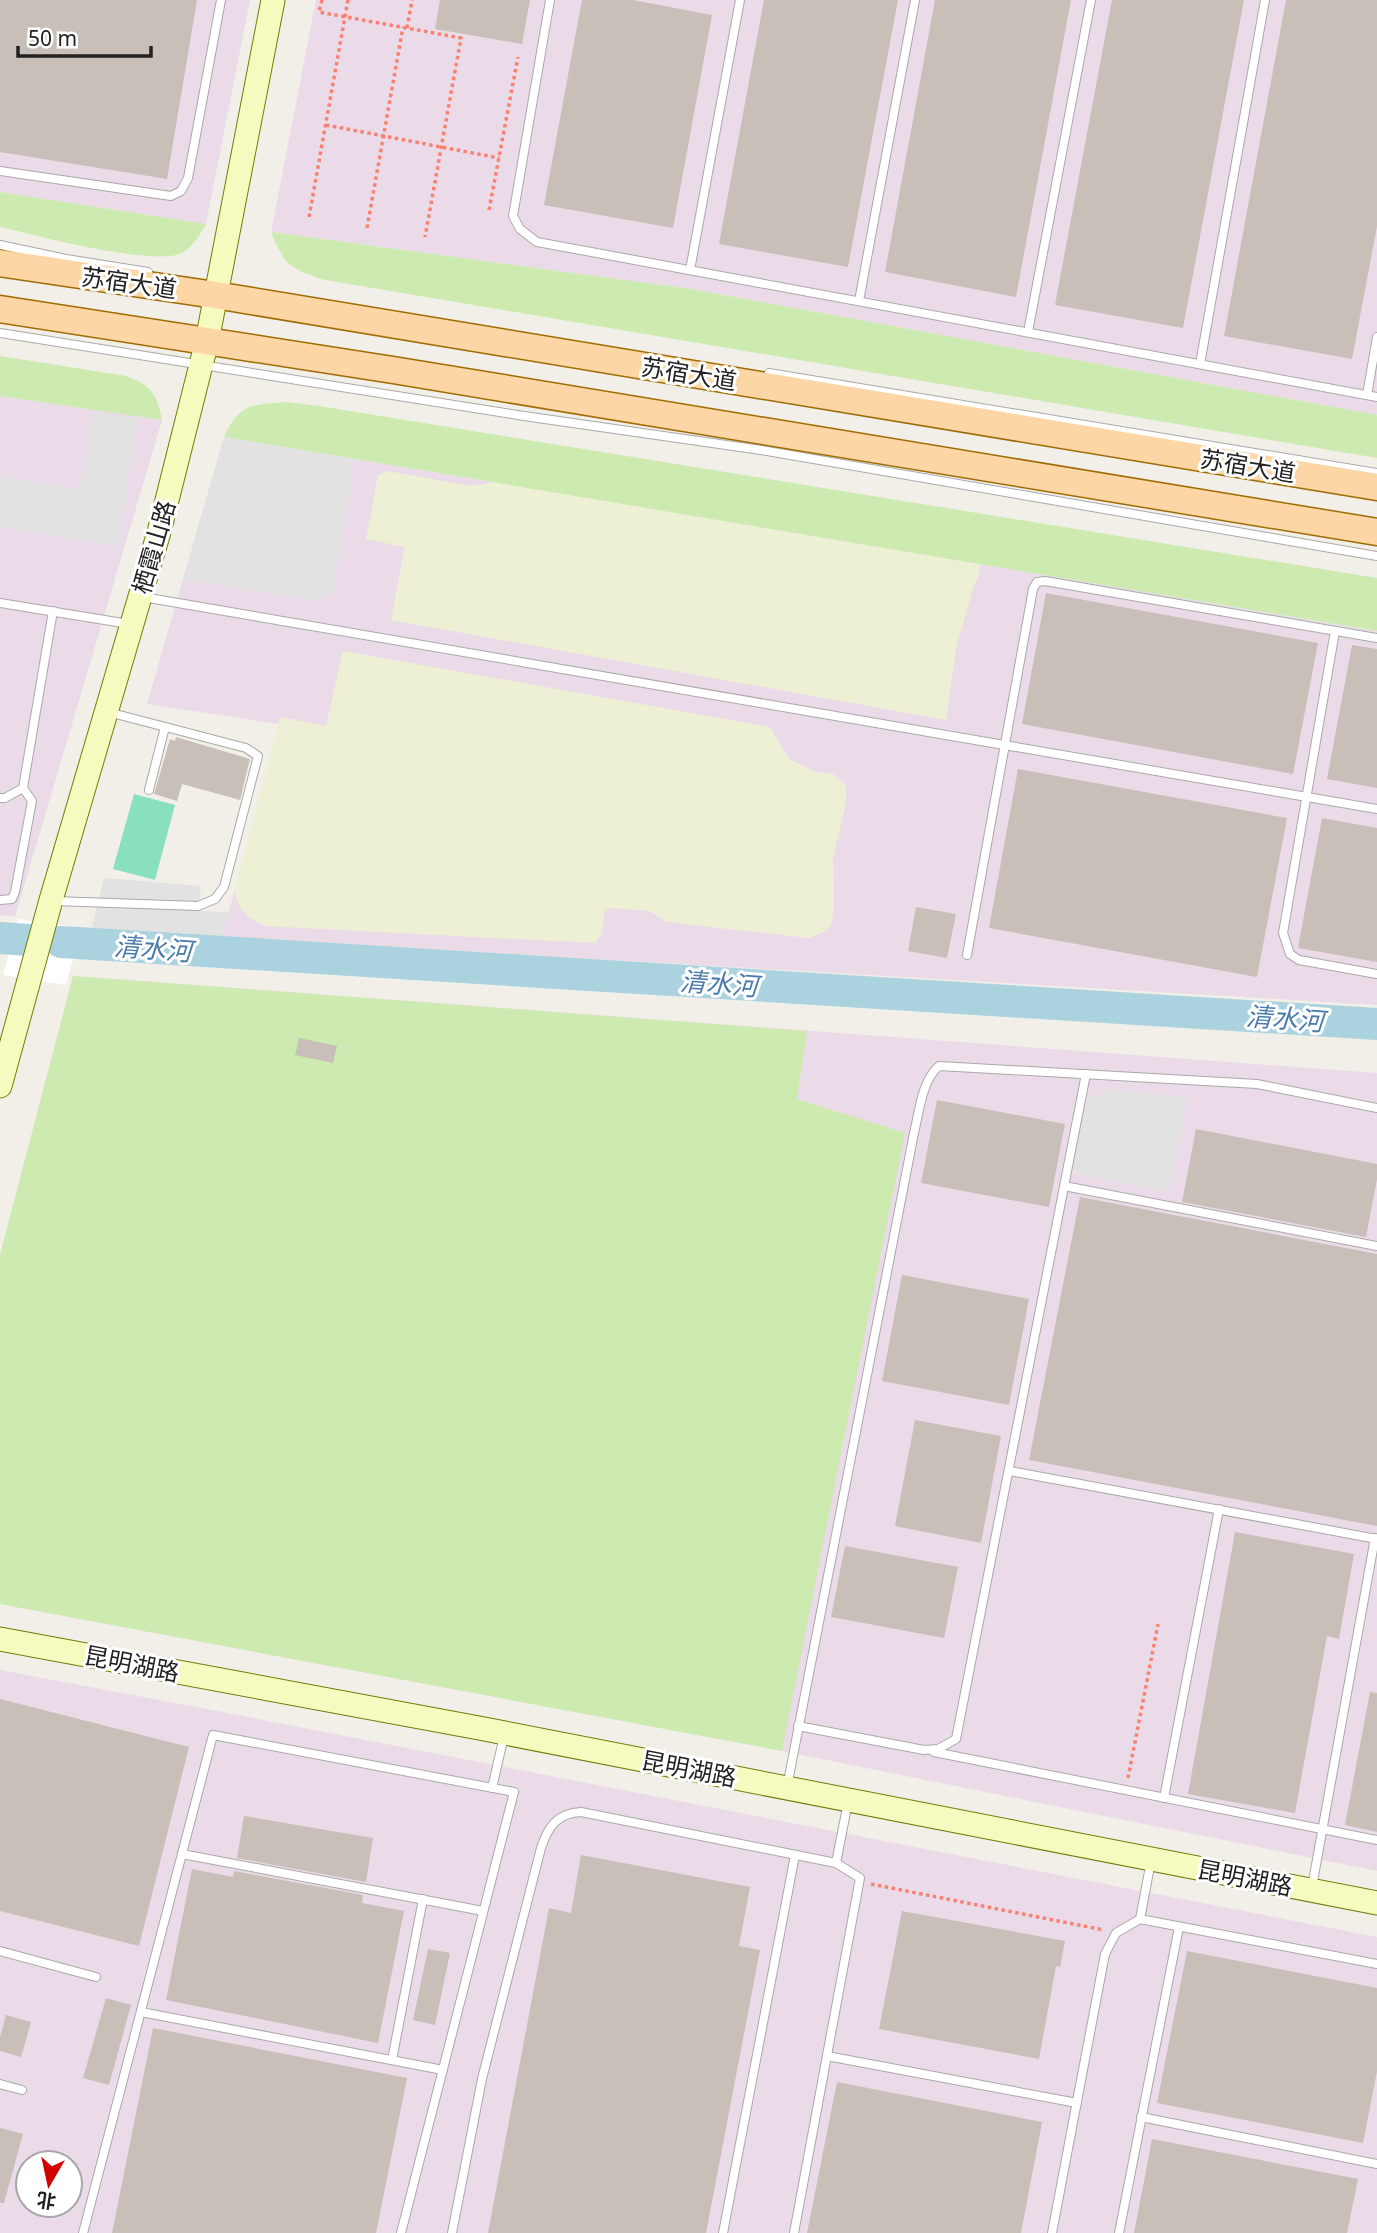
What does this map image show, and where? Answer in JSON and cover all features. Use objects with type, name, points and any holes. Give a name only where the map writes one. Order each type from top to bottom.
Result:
[{"type":"main road","name":"苏宿大道","points":[[0,263],[217,286],[1377,487]]},
{"type":"main road","name":"苏宿大道","points":[[0,309],[204,353],[1377,532]]},
{"type":"street","name":"栖霞山路","points":[[0,1086],[51,900],[159,532],[204,353],[273,0]]},
{"type":"street","name":"昆明湖路","points":[[0,1639],[787,1787],[1377,1903]]},
{"type":"lane","points":[[0,171],[171,196],[181,191],[188,177],[221,0]]},
{"type":"lane","points":[[550,0],[513,216],[520,229],[537,242],[1377,397]]},
{"type":"lane","points":[[690,270],[740,0]]},
{"type":"lane","points":[[859,301],[915,0]]},
{"type":"lane","points":[[1028,332],[1091,0]]},
{"type":"lane","points":[[1200,364],[1265,0]]},
{"type":"lane","points":[[0,245],[66,259],[162,274]]},
{"type":"lane","points":[[0,333],[204,353],[524,416],[761,450],[1377,556]]},
{"type":"lane","points":[[1367,395],[1377,337]]},
{"type":"lane","points":[[756,371],[1377,473]]},
{"type":"lane","points":[[967,955],[1033,589],[1037,582],[1045,580],[1377,638]]},
{"type":"lane","points":[[140,596],[1377,809]]},
{"type":"lane","points":[[0,603],[131,625]]},
{"type":"lane","points":[[0,900],[12,899],[15,892],[32,801],[23,788],[52,611]]},
{"type":"lane","points":[[1335,631],[1283,933],[1290,954],[1299,960],[1377,974]]},
{"type":"lane","points":[[51,900],[186,906],[209,903],[224,887],[258,756],[246,748],[106,712]]},
{"type":"lane","points":[[149,790],[164,727]]},
{"type":"lane","points":[[0,798],[23,788]]},
{"type":"lane","points":[[787,1787],[914,1133],[930,1076],[939,1066],[1257,1084],[1377,1108]]},
{"type":"lane","points":[[923,1750],[948,1745],[956,1739],[958,1732],[1086,1074]]},
{"type":"lane","points":[[1065,1186],[1377,1246]]},
{"type":"lane","points":[[1010,1471],[1376,1538],[1312,1890]]},
{"type":"lane","points":[[1164,1798],[1219,1509]]},
{"type":"lane","points":[[798,1727],[1377,1840]]},
{"type":"lane","points":[[492,1788],[505,1733]]},
{"type":"lane","points":[[83,2233],[213,1735],[514,1792],[401,2233]]},
{"type":"lane","points":[[836,1863],[849,1799]]},
{"type":"lane","points":[[452,2233],[482,2079],[541,1848],[555,1819],[568,1813],[581,1812],[836,1863],[860,1878],[794,2233]]},
{"type":"lane","points":[[182,1854],[483,1911]]},
{"type":"lane","points":[[723,2233],[795,1855]]},
{"type":"lane","points":[[1140,1919],[1151,1858]]},
{"type":"lane","points":[[392,2060],[423,1899]]},
{"type":"lane","points":[[1052,2233],[1105,1954],[1116,1933],[1140,1919],[1377,1964]]},
{"type":"lane","points":[[1119,2233],[1179,1927]]},
{"type":"lane","points":[[0,1951],[96,1977]]},
{"type":"lane","points":[[141,2012],[443,2070]]},
{"type":"lane","points":[[827,2056],[1077,2103]]},
{"type":"lane","points":[[0,2084],[22,2090]]},
{"type":"lane","points":[[1141,2117],[1377,2164]]},
{"type":"path","points":[[322,0],[319,12],[461,38],[425,237]]},
{"type":"path","points":[[309,217],[348,0]]},
{"type":"path","points":[[367,228],[383,136],[412,0]]},
{"type":"path","points":[[489,210],[518,57]]},
{"type":"path","points":[[326,125],[499,158]]},
{"type":"path","points":[[1126,1790],[1158,1624]]},
{"type":"path","points":[[860,1878],[877,1886],[1116,1933]]},
{"type":"shaded area","points":[[0,0],[250,0],[206,224],[0,192]]},
{"type":"shaded area","points":[[316,0],[1377,0],[1377,415],[691,289],[271,232]]},
{"type":"shaded area","points":[[0,396],[162,420],[15,917],[0,915]]},
{"type":"shaded area","points":[[93,412],[138,419],[118,546],[0,527],[0,477],[81,489]]},
{"type":"shaded area","points":[[224,437],[1377,631],[1377,1005],[222,937],[279,724],[147,704]]},
{"type":"shaded area","points":[[224,437],[355,459],[334,589],[328,597],[313,600],[183,580]]},
{"type":"shaded area","points":[[104,878],[201,886],[198,911],[229,912],[222,937],[91,931]]},
{"type":"shaded area","points":[[73,976],[1377,1073],[1377,1871],[782,1751],[0,1604],[0,1255]]},
{"type":"shaded area","points":[[1112,1089],[1188,1098],[1169,1192],[1073,1173],[1087,1098]]},
{"type":"shaded area","points":[[0,1670],[1377,1937],[1377,2233],[0,2233]]},
{"type":"green space","points":[[0,192],[206,224],[193,244],[182,253],[146,256],[121,253],[0,227]]},
{"type":"green space","points":[[271,232],[691,289],[1377,415],[1377,458],[320,279],[288,263]]},
{"type":"green space","points":[[0,356],[126,376],[152,392],[162,420],[0,396]]},
{"type":"green space","points":[[288,402],[1377,578],[1377,631],[224,437],[242,411],[257,405]]},
{"type":"green space","points":[[387,471],[471,486],[495,482],[980,564],[956,648],[946,720],[391,620],[405,547],[366,539],[378,475]]},
{"type":"green space","points":[[343,651],[770,727],[789,759],[816,772],[833,774],[846,785],[846,802],[833,858],[834,907],[831,925],[809,938],[683,924],[666,921],[649,911],[611,908],[604,912],[602,934],[595,943],[264,926],[240,908],[234,892],[280,717],[326,726]]},
{"type":"green space","points":[[134,794],[175,805],[155,880],[113,869]]},
{"type":"green space","points":[[73,976],[807,1031],[797,1099],[905,1133],[782,1751],[0,1604],[0,1255]]},
{"type":"pier","points":[[18,919],[82,928],[66,985],[3,975]]},
{"type":"building","points":[[0,0],[197,0],[167,179],[0,152]]},
{"type":"building","points":[[440,0],[530,0],[522,44],[435,29]]},
{"type":"building","points":[[582,0],[633,0],[712,15],[673,228],[544,205]]},
{"type":"building","points":[[764,0],[898,0],[848,267],[719,244]]},
{"type":"building","points":[[935,0],[1071,0],[1016,297],[885,272]]},
{"type":"building","points":[[1112,0],[1244,0],[1183,328],[1055,305]]},
{"type":"building","points":[[1286,0],[1377,0],[1377,226],[1352,359],[1224,336]]},
{"type":"building","points":[[1046,593],[1318,643],[1293,774],[1022,724]]},
{"type":"building","points":[[1352,645],[1377,649],[1377,788],[1327,779]]},
{"type":"building","points":[[176,737],[250,759],[240,800],[182,784],[177,801],[154,794],[170,739],[175,741]]},
{"type":"building","points":[[1018,769],[1287,818],[1257,977],[989,928]]},
{"type":"building","points":[[1322,818],[1377,828],[1377,962],[1298,948]]},
{"type":"building","points":[[916,907],[956,914],[947,958],[908,951]]},
{"type":"building","points":[[299,1038],[337,1046],[333,1063],[295,1055]]},
{"type":"building","points":[[937,1100],[1065,1124],[1049,1207],[921,1183]]},
{"type":"building","points":[[1196,1129],[1377,1164],[1377,1179],[1366,1237],[1182,1202]]},
{"type":"building","points":[[1080,1197],[1377,1254],[1377,1526],[1029,1460]]},
{"type":"building","points":[[902,1275],[1029,1299],[1009,1405],[882,1381]]},
{"type":"building","points":[[915,1420],[1001,1436],[981,1543],[895,1526]]},
{"type":"building","points":[[1235,1532],[1354,1554],[1339,1639],[1327,1636],[1295,1813],[1188,1794]]},
{"type":"building","points":[[845,1546],[958,1567],[944,1638],[831,1617]]},
{"type":"building","points":[[1370,1692],[1377,1693],[1377,1832],[1345,1825]]},
{"type":"building","points":[[0,1699],[189,1747],[139,1946],[0,1911]]},
{"type":"building","points":[[244,1816],[373,1838],[366,1882],[237,1858]]},
{"type":"building","points":[[581,1855],[750,1887],[739,1946],[760,1950],[706,2233],[488,2233],[549,1908],[571,1913]]},
{"type":"building","points":[[192,1869],[233,1877],[234,1871],[363,1895],[362,1903],[404,1911],[378,2043],[166,2000]]},
{"type":"building","points":[[902,1911],[1065,1941],[1060,1967],[1056,1966],[1039,2059],[879,2029]]},
{"type":"building","points":[[428,1949],[450,1953],[435,2025],[413,2020]]},
{"type":"building","points":[[1187,1951],[1377,1988],[1377,2071],[1363,2143],[1157,2103]]},
{"type":"building","points":[[106,1998],[131,2005],[109,2085],[83,2078]]},
{"type":"building","points":[[6,2015],[31,2022],[21,2057],[0,2051],[0,2037]]},
{"type":"building","points":[[153,2028],[407,2078],[376,2233],[112,2233]]},
{"type":"building","points":[[837,2082],[1042,2122],[1021,2233],[807,2233]]},
{"type":"building","points":[[0,2128],[23,2134],[19,2149],[14,2149],[14,2167],[4,2203],[0,2203]]},
{"type":"building","points":[[1152,2139],[1358,2179],[1347,2233],[1134,2233]]},
{"type":"waterway","name":"清水河","points":[[0,938],[28,940]]},
{"type":"waterway","name":"清水河","points":[[61,942],[1377,1024]]}]
